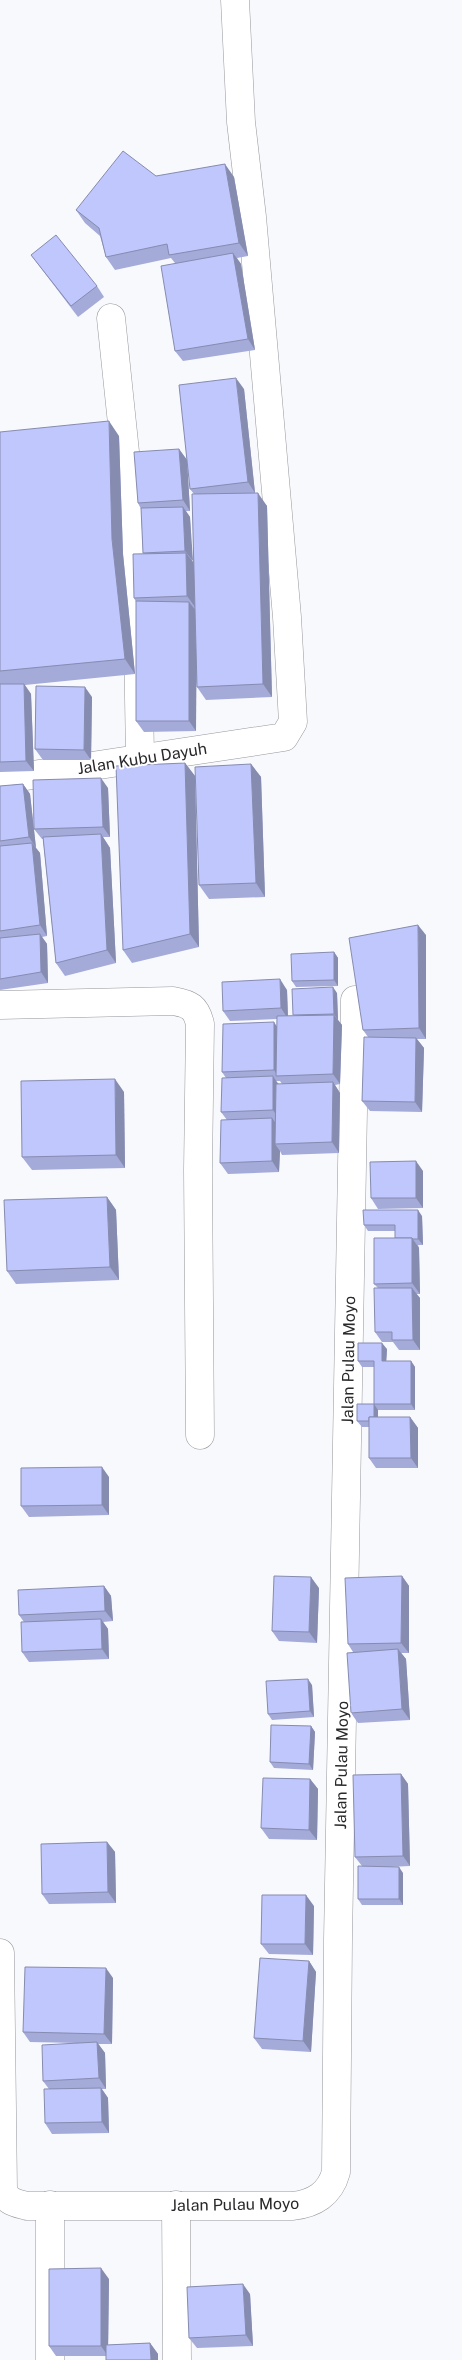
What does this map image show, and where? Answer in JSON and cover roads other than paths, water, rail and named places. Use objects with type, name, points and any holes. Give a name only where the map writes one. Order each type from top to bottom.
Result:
[{"type":"street","name":"Jalan Kubu Dayuh","points":[[0,780],[284,737],[293,722],[287,617],[252,217],[241,122],[235,0]]},
{"type":"street","points":[[111,318],[125,452],[138,636],[140,758]]},
{"type":"street","name":"Jalan Pulau Moyo","points":[[1,2189],[4,2196],[11,2201],[27,2206],[301,2206],[327,2192],[332,2185],[336,2172],[338,1940],[355,1000]]},
{"type":"street","points":[[0,1005],[173,1001],[192,1006],[198,1012],[200,1024],[198,1170],[200,1435]]},
{"type":"street","points":[[0,1953],[1,2189]]},
{"type":"street","points":[[50,2205],[50,2360]]},
{"type":"street","points":[[176,2205],[177,2360]]}]
